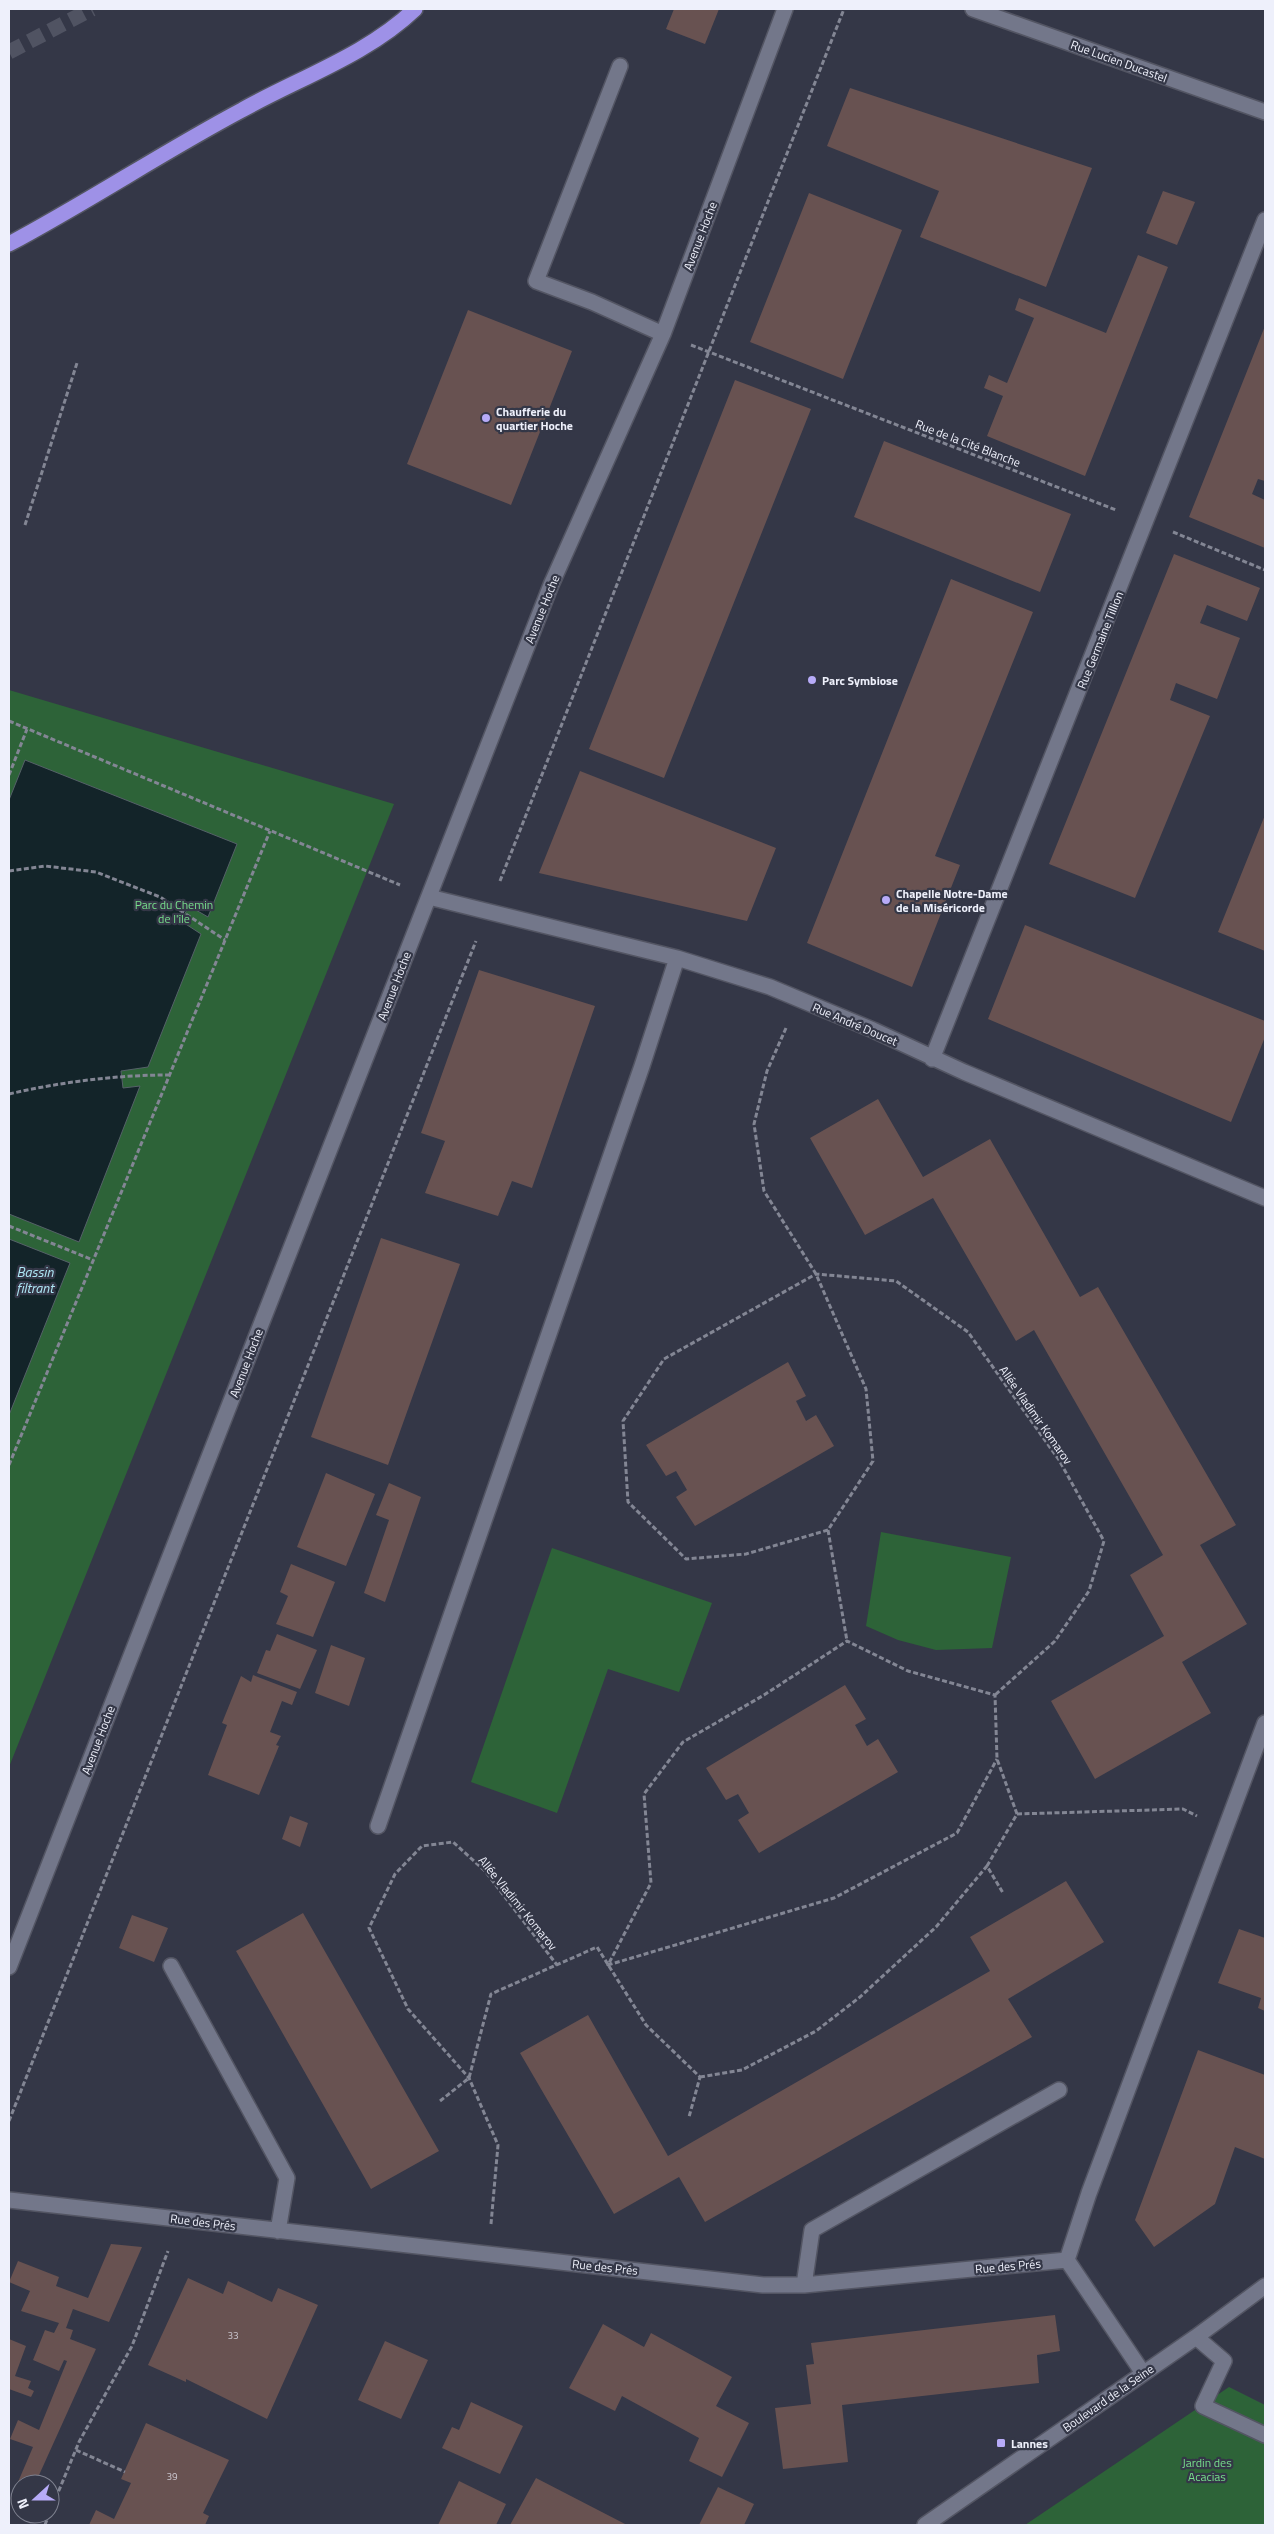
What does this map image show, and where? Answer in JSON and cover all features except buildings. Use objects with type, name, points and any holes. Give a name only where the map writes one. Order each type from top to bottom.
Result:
[{"type":"highway","points":[[9,244],[62,216],[157,156],[346,57],[400,23],[415,9]]},
{"type":"street","name":"Avenue Hoche","points":[[9,1967],[551,585],[663,334],[785,9]]},
{"type":"street","name":"Rue Lucien Ducastel","points":[[973,9],[1265,112]]},
{"type":"street","points":[[620,66],[536,282],[592,302],[663,334]]},
{"type":"street","name":"Rue Germaine Tillion","points":[[932,1059],[1147,522],[1265,220]]},
{"type":"street","name":"Rue André Doucet","points":[[429,897],[676,958],[770,987],[873,1030],[932,1059],[1265,1198]]},
{"type":"street","points":[[378,1826],[642,1066],[676,958]]},
{"type":"street","points":[[1143,2373],[1067,2260],[1089,2193],[1265,1723]]},
{"type":"street","points":[[171,1966],[287,2178],[278,2231]]},
{"type":"street","points":[[804,2286],[812,2230],[1059,2090]]},
{"type":"street","name":"Rue des Prés","points":[[9,2200],[763,2285],[804,2286],[1067,2260]]},
{"type":"street","name":"Boulevard de la Seine","points":[[925,2525],[1196,2337],[1265,2286]]},
{"type":"street","points":[[1196,2337],[1224,2361],[1203,2406],[1265,2435]]},
{"type":"path","points":[[9,2121],[844,9]]},
{"type":"path","name":"Rue de la Cité Blanche","points":[[663,334],[1147,522],[1265,570]]},
{"type":"path","points":[[25,525],[77,363]]},
{"type":"path","points":[[9,721],[429,897]]},
{"type":"path","points":[[9,775],[27,729]]},
{"type":"path","points":[[9,1465],[270,831]]},
{"type":"path","points":[[9,870],[45,866],[96,872],[160,897],[184,915],[207,927],[225,940]]},
{"type":"path","points":[[799,1000],[767,1071],[754,1124],[764,1191],[816,1274],[866,1389],[872,1461],[828,1530],[746,1554],[686,1559],[628,1502],[623,1421],[664,1360],[816,1274]]},
{"type":"path","points":[[9,1094],[47,1086],[169,1075]]},
{"type":"path","points":[[9,1226],[94,1260]]},
{"type":"path","name":"Allée Vladimir Komarov","points":[[816,1274],[896,1280],[968,1332],[1059,1460],[1104,1541],[1089,1591],[1054,1641],[995,1695]]},
{"type":"path","points":[[828,1530],[847,1641]]},
{"type":"path","points":[[689,2117],[700,2077],[742,2070],[816,2031],[860,1997],[936,1927],[987,1866],[1017,1814],[997,1759],[995,1695],[908,1671],[847,1641]]},
{"type":"path","points":[[608,1965],[651,1883],[644,1794],[683,1742],[764,1695],[847,1641]]},
{"type":"path","points":[[608,1965],[834,1898],[957,1832],[997,1759]]},
{"type":"path","points":[[1017,1814],[1183,1809],[1226,1829]]},
{"type":"path","name":"Allée Vladimir Komarov","points":[[489,2254],[498,2145],[469,2078],[408,2009],[368,1928],[395,1874],[422,1846],[453,1842],[485,1871],[557,1965]]},
{"type":"path","points":[[987,1866],[1003,1893]]},
{"type":"path","name":"Allée Vladimir Komarov","points":[[469,2078],[491,1994],[597,1947],[646,2025],[700,2077]]},
{"type":"path","points":[[440,2101],[469,2078]]},
{"type":"path","points":[[60,2489],[76,2450],[132,2346],[179,2220]]},
{"type":"path","points":[[76,2450],[124,2472]]},
{"type":"green space","name":"Parc du Chemin de l'île","points":[[9,690],[394,804],[9,1767]]},
{"type":"green space","points":[[881,1532],[1011,1557],[992,1648],[936,1650],[898,1640],[866,1626]]},
{"type":"green space","points":[[552,1548],[712,1603],[679,1692],[608,1669],[557,1813],[471,1782]]},
{"type":"green space","name":"Jardin des Acacias","points":[[1229,2387],[1265,2405],[1265,2525],[1025,2525]]},
{"type":"water","points":[[25,760],[237,844],[208,917],[189,906],[181,921],[201,934],[148,1067],[121,1071],[123,1088],[140,1086],[79,1242],[9,1214],[9,800]]},
{"type":"water","name":"Bassin filtrant","points":[[9,1239],[70,1263],[9,1415]]},
{"type":"tunnel","points":[[9,52],[92,9]]},
{"type":"place","name":"Chaufferie du quartier Hoche","points":[[486,418]]},
{"type":"place","name":"Parc Symbiose","points":[[812,680]]},
{"type":"place","name":"Chapelle Notre-Dame de la Miséricorde","points":[[886,900]]},
{"type":"place","name":"Lannes","points":[[1001,2443]]}]
